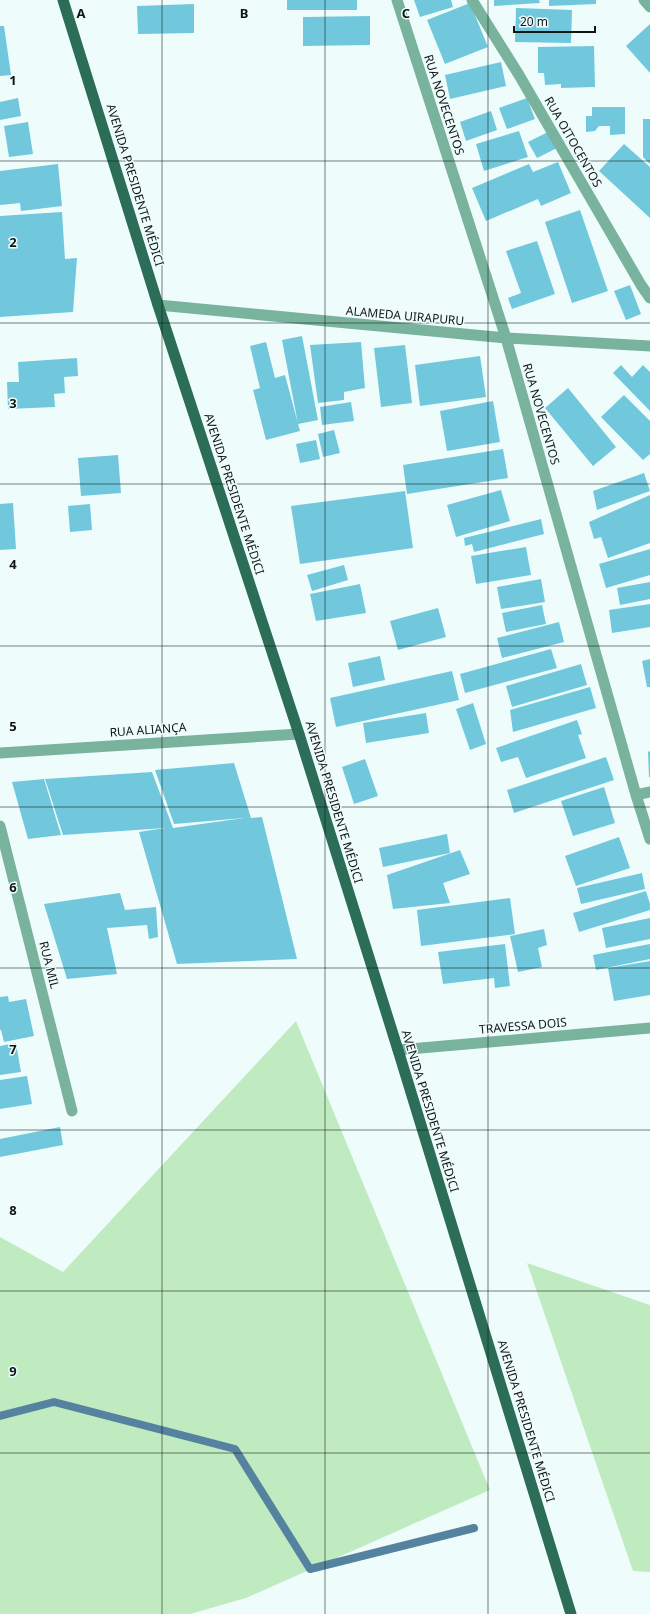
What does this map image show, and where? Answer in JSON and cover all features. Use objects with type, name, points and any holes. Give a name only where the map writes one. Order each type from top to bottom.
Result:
[{"type":"main road","name":"AVENIDA PRESIDENTE MÉDICI","points":[[63,0],[158,305],[299,734],[572,1614]]},
{"type":"street","name":"RUA NOVECENTOS","points":[[396,0],[506,338],[636,795],[650,839]]},
{"type":"street","name":"RUA OITOCENTOS","points":[[472,0],[519,75],[650,298]]},
{"type":"street","points":[[644,0],[650,7]]},
{"type":"street","name":"ALAMEDA UIRAPURU","points":[[158,305],[506,338],[650,346]]},
{"type":"street","name":"RUA ALIANÇA","points":[[0,753],[299,734]]},
{"type":"street","points":[[636,795],[650,792]]},
{"type":"street","name":"RUA MIL","points":[[0,826],[72,1111]]},
{"type":"street","name":"TRAVESSA DOIS","points":[[398,1050],[650,1028]]},
{"type":"green space","points":[[296,1021],[490,1490],[246,1598],[190,1614],[0,1614],[0,1237],[63,1272]]},
{"type":"green space","points":[[527,1263],[650,1305],[650,1572],[633,1571]]},
{"type":"building","points":[[287,0],[357,0],[357,10],[287,10]]},
{"type":"building","points":[[414,0],[451,0],[453,7],[420,17]]},
{"type":"building","points":[[494,0],[539,0],[540,3],[494,6]]},
{"type":"building","points":[[549,0],[596,0],[596,4],[549,6]]},
{"type":"building","points":[[470,3],[488,47],[445,64],[427,20]]},
{"type":"building","points":[[194,4],[194,33],[138,34],[137,6]]},
{"type":"building","points":[[516,8],[572,10],[571,43],[515,42]]},
{"type":"building","points":[[370,16],[370,45],[303,46],[303,17]]},
{"type":"building","points":[[650,24],[650,73],[626,46]]},
{"type":"building","points":[[0,26],[4,26],[11,75],[0,76]]},
{"type":"building","points":[[594,46],[595,87],[561,88],[561,84],[545,85],[544,73],[538,73],[538,47]]},
{"type":"building","points":[[501,62],[506,86],[450,99],[445,75]]},
{"type":"building","points":[[18,98],[21,116],[0,120],[0,102]]},
{"type":"building","points":[[527,98],[535,119],[507,129],[499,108]]},
{"type":"building","points":[[592,107],[625,107],[625,134],[610,135],[610,126],[599,126],[595,131],[586,132],[586,116],[592,116]]},
{"type":"building","points":[[491,111],[497,130],[466,141],[460,122]]},
{"type":"building","points":[[643,119],[650,119],[650,164],[643,157]]},
{"type":"building","points":[[28,122],[33,154],[9,157],[4,126]]},
{"type":"building","points":[[519,131],[528,157],[484,171],[476,144]]},
{"type":"building","points":[[550,131],[559,147],[537,158],[528,142]]},
{"type":"building","points":[[624,144],[650,167],[650,218],[599,171]]},
{"type":"building","points":[[558,162],[571,193],[541,206],[538,199],[486,221],[472,188],[529,164],[533,172]]},
{"type":"building","points":[[58,164],[62,206],[21,211],[20,203],[0,205],[0,171]]},
{"type":"building","points":[[580,210],[608,291],[572,303],[545,222]]},
{"type":"building","points":[[62,212],[65,259],[77,258],[73,312],[0,317],[0,216]]},
{"type":"building","points":[[537,241],[555,294],[512,309],[508,298],[521,293],[506,251]]},
{"type":"building","points":[[630,285],[641,314],[626,320],[614,291]]},
{"type":"building","points":[[302,336],[318,420],[298,424],[282,340]]},
{"type":"building","points":[[266,342],[275,378],[285,375],[300,431],[266,440],[253,390],[260,388],[250,346]]},
{"type":"building","points":[[361,342],[365,388],[344,392],[344,400],[318,403],[310,345]]},
{"type":"building","points":[[405,345],[412,403],[381,407],[374,348]]},
{"type":"building","points":[[480,356],[486,397],[420,406],[415,365]]},
{"type":"building","points":[[77,358],[78,376],[64,377],[65,393],[54,394],[55,407],[8,409],[7,382],[19,382],[18,362]]},
{"type":"building","points":[[621,365],[632,377],[643,365],[650,372],[650,411],[613,373]]},
{"type":"building","points":[[568,388],[616,447],[593,466],[545,408]]},
{"type":"building","points":[[624,395],[650,421],[650,454],[643,460],[601,417]]},
{"type":"building","points":[[493,401],[500,442],[447,451],[440,411]]},
{"type":"building","points":[[351,402],[354,421],[322,425],[320,407]]},
{"type":"building","points":[[334,430],[340,453],[323,457],[318,434]]},
{"type":"building","points":[[316,440],[320,459],[300,463],[296,444]]},
{"type":"building","points":[[503,449],[508,478],[407,494],[403,465]]},
{"type":"building","points":[[118,455],[121,493],[81,496],[78,458]]},
{"type":"building","points":[[644,473],[650,491],[597,510],[593,491]]},
{"type":"building","points":[[501,490],[510,521],[456,537],[447,505]]},
{"type":"building","points":[[405,491],[413,548],[300,564],[291,506]]},
{"type":"building","points":[[650,495],[650,543],[608,558],[601,537],[594,539],[589,522]]},
{"type":"building","points":[[13,503],[16,549],[0,550],[0,504]]},
{"type":"building","points":[[90,504],[92,530],[70,532],[68,506]]},
{"type":"building","points":[[541,519],[544,534],[474,552],[472,544],[465,546],[464,538]]},
{"type":"building","points":[[526,547],[531,575],[476,584],[471,556]]},
{"type":"building","points":[[650,549],[650,575],[606,588],[599,564]]},
{"type":"building","points":[[344,565],[348,580],[312,591],[307,575]]},
{"type":"building","points":[[541,579],[545,602],[501,609],[497,587]]},
{"type":"building","points":[[650,582],[650,599],[620,605],[617,588]]},
{"type":"building","points":[[360,584],[366,613],[316,621],[310,594]]},
{"type":"building","points":[[650,604],[650,627],[612,633],[609,610]]},
{"type":"building","points":[[542,605],[546,624],[506,632],[502,613]]},
{"type":"building","points":[[438,608],[446,637],[398,650],[390,621]]},
{"type":"building","points":[[559,622],[564,642],[502,658],[497,638]]},
{"type":"building","points":[[551,649],[557,668],[465,693],[460,674]]},
{"type":"building","points":[[380,656],[385,680],[353,687],[348,663]]},
{"type":"building","points":[[650,659],[650,687],[647,687],[642,661]]},
{"type":"building","points":[[581,664],[587,685],[512,707],[506,686]]},
{"type":"building","points":[[452,671],[459,700],[336,727],[330,698]]},
{"type":"building","points":[[590,687],[596,708],[513,732],[510,710]]},
{"type":"building","points":[[473,703],[486,744],[470,750],[456,709]]},
{"type":"building","points":[[426,713],[429,733],[366,743],[363,723]]},
{"type":"building","points":[[577,720],[582,734],[578,735],[586,758],[526,778],[518,757],[501,762],[496,748]]},
{"type":"building","points":[[650,751],[650,777],[649,777],[648,752]]},
{"type":"building","points":[[606,757],[614,780],[514,813],[507,790]]},
{"type":"building","points":[[365,759],[378,796],[354,804],[342,767]]},
{"type":"building","points":[[234,763],[251,818],[262,817],[297,959],[177,964],[139,832],[165,828],[63,835],[45,779],[152,772],[173,828],[244,818],[174,824],[155,770]]},
{"type":"building","points":[[44,779],[61,835],[28,839],[12,782]]},
{"type":"building","points":[[604,787],[615,823],[573,836],[561,801]]},
{"type":"building","points":[[447,834],[450,853],[383,867],[379,848]]},
{"type":"building","points":[[619,837],[630,868],[576,886],[565,856]]},
{"type":"building","points":[[460,850],[470,874],[443,883],[450,903],[393,909],[387,875]]},
{"type":"building","points":[[642,873],[645,889],[581,904],[577,888]]},
{"type":"building","points":[[646,891],[650,904],[650,910],[579,932],[573,913]]},
{"type":"building","points":[[120,893],[125,910],[156,907],[158,937],[149,939],[147,925],[107,928],[117,974],[67,979],[44,904]]},
{"type":"building","points":[[510,898],[515,934],[421,946],[417,910]]},
{"type":"building","points":[[650,918],[650,939],[606,948],[602,928]]},
{"type":"building","points":[[544,929],[547,945],[538,948],[542,967],[518,972],[510,936]]},
{"type":"building","points":[[505,944],[510,986],[495,988],[494,978],[443,984],[438,952]]},
{"type":"building","points":[[650,944],[650,959],[596,970],[593,955]]},
{"type":"building","points":[[650,961],[650,995],[614,1001],[608,968]]},
{"type":"building","points":[[8,996],[9,1002],[26,999],[34,1036],[4,1042],[0,1030],[0,997]]},
{"type":"building","points":[[16,1043],[21,1072],[0,1075],[0,1046]]},
{"type":"building","points":[[27,1076],[32,1104],[0,1109],[0,1080]]},
{"type":"building","points":[[60,1127],[63,1145],[0,1157],[0,1139]]},
{"type":"waterway","points":[[0,1416],[54,1402],[235,1449],[310,1569],[474,1528]]}]
